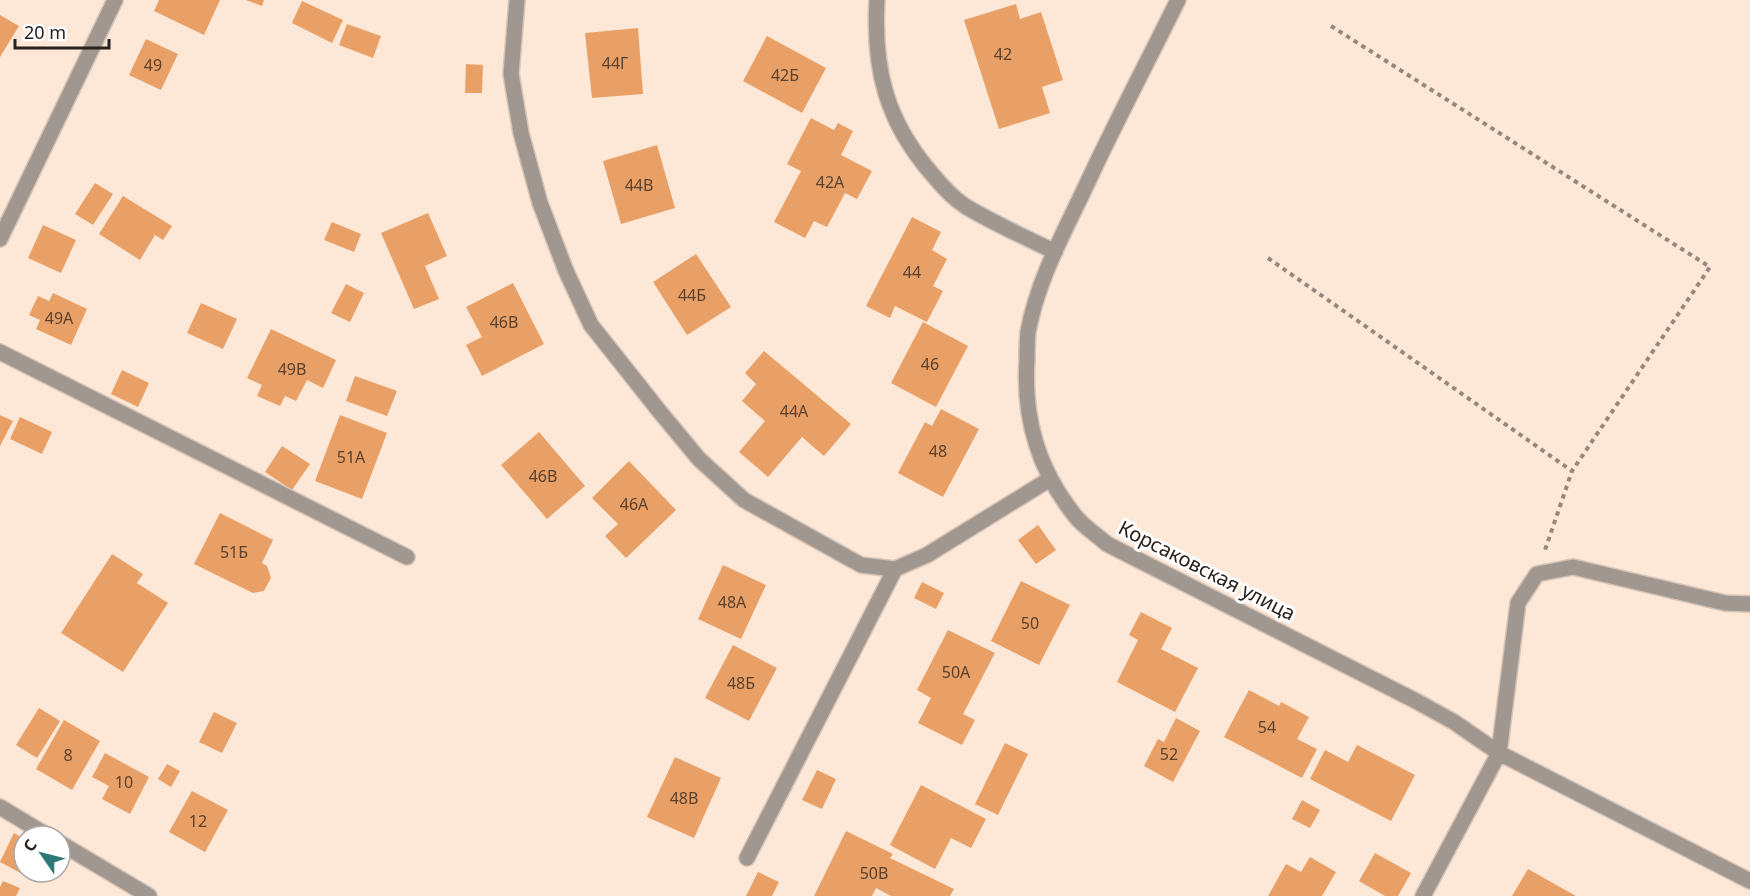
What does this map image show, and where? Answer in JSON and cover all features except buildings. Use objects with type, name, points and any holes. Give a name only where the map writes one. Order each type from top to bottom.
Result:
[{"type":"street","points":[[0,239],[115,0]]},
{"type":"street","points":[[517,0],[511,74],[521,133],[540,203],[591,325],[699,459],[744,500],[861,565],[894,569],[927,555],[1050,479]]},
{"type":"street","points":[[877,0],[879,68],[887,100],[898,126],[922,163],[939,183],[963,205],[1055,252]]},
{"type":"street","name":"Корсаковская улица","points":[[1178,0],[1110,133],[1055,252],[1039,294],[1028,333],[1025,390],[1028,411],[1035,442],[1050,479],[1077,518],[1107,544],[1416,701],[1454,722],[1499,753],[1750,881]]},
{"type":"street","points":[[0,352],[407,556]]},
{"type":"street","points":[[1423,896],[1499,753],[1518,603],[1537,574],[1573,567],[1725,603],[1750,604]]},
{"type":"street","points":[[747,858],[894,569]]},
{"type":"street","points":[[0,807],[28,824]]},
{"type":"street","points":[[72,850],[149,896]]},
{"type":"path","points":[[1331,26],[1710,267],[1572,471],[1537,574]]},
{"type":"path","points":[[1268,258],[1572,471]]}]
